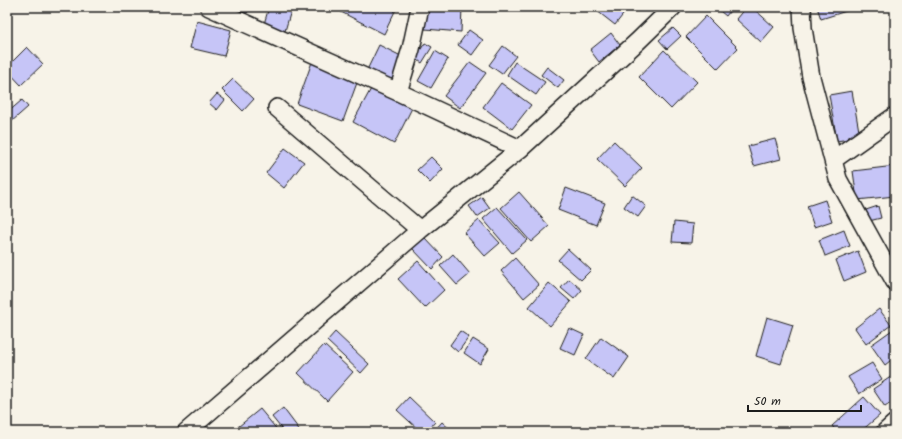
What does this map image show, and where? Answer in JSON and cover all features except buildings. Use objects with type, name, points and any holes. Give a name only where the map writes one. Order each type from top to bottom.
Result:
[{"type":"street","points":[[209,7],[520,149]]},
{"type":"street","points":[[398,92],[411,49],[420,7]]},
{"type":"street","points":[[186,432],[420,230],[520,149],[673,7]]},
{"type":"street","points":[[802,7],[803,28],[811,77],[838,179],[895,282]]},
{"type":"street","points":[[277,108],[420,230]]},
{"type":"street","points":[[833,160],[895,116]]},
{"type":"street","points":[[885,432],[895,423]]}]
